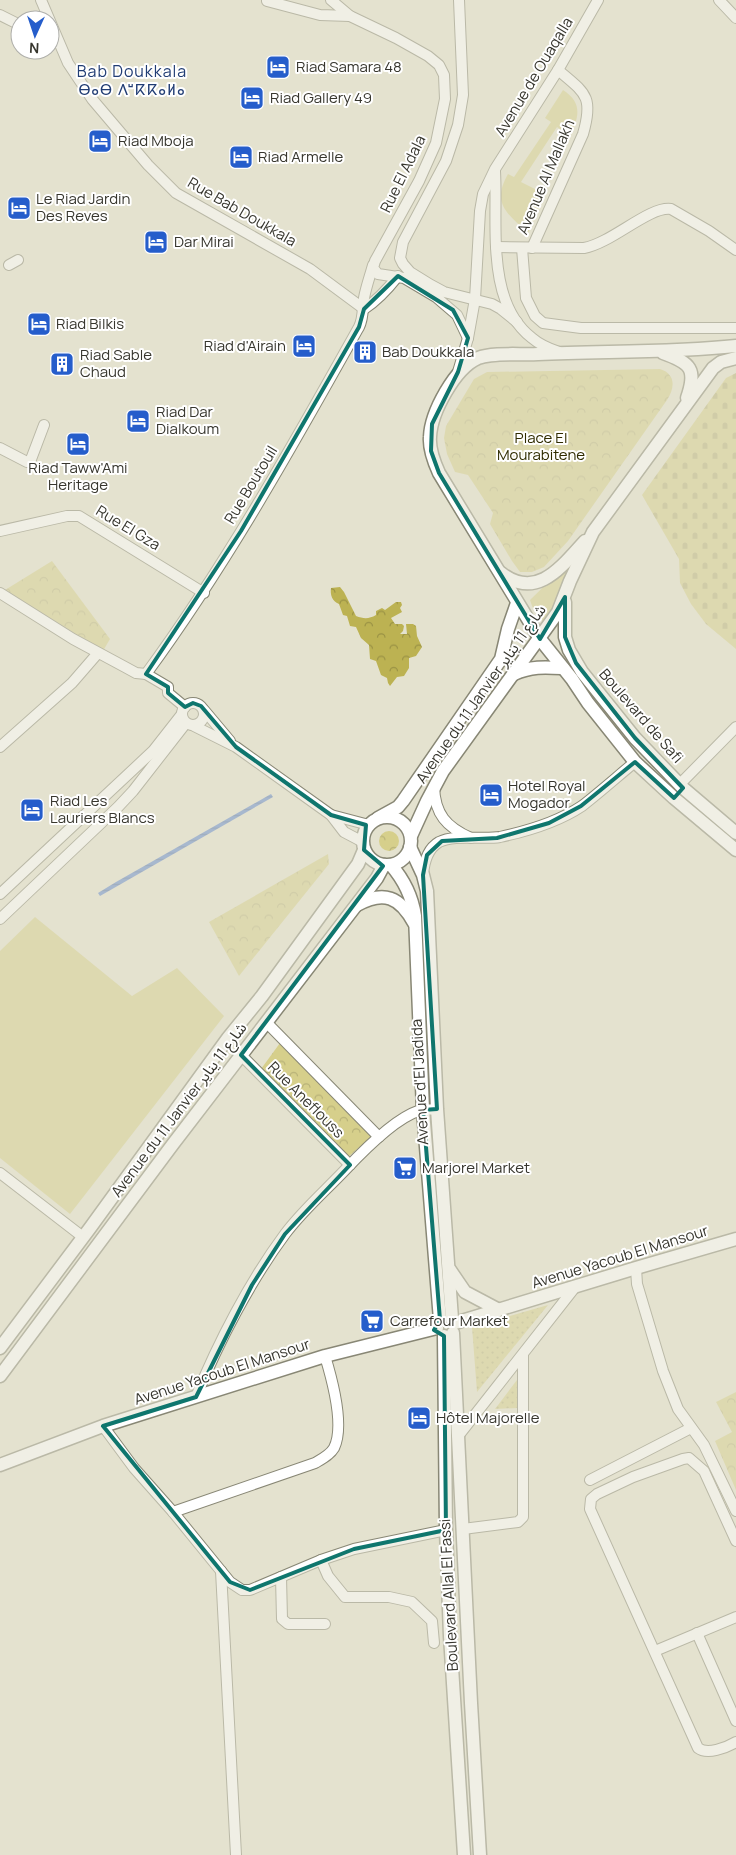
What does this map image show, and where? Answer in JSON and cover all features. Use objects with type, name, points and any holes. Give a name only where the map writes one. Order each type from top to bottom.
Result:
[{"type":"main road","points":[[458,372],[471,362],[484,357],[659,351],[736,346]]},
{"type":"main road","points":[[659,351],[679,359],[690,369],[692,376],[691,386],[685,406]]},
{"type":"main road","name":"Avenue du 11 Janvier شارع 11 يناير","points":[[411,842],[434,786],[558,612],[593,532],[717,364],[736,358]]},
{"type":"main road","name":"Boulevard de Safi","points":[[458,372],[434,418],[430,438],[431,451],[439,473],[540,639],[588,703],[635,762],[674,798],[736,850]]},
{"type":"main road","points":[[498,571],[512,580],[521,583],[531,584],[540,581],[563,564],[593,532]]},
{"type":"main road","name":"Boulevard de Safi","points":[[565,597],[565,637],[569,650],[582,672],[635,738],[682,786],[736,834]]},
{"type":"main road","name":"Avenue du 11 Janvier شارع 11 يناير","points":[[373,821],[398,807],[403,801],[501,659],[508,629],[517,603]]},
{"type":"main road","points":[[512,675],[526,668],[543,666],[563,668]]},
{"type":"main road","points":[[624,748],[635,738]]},
{"type":"main road","points":[[674,798],[682,786]]},
{"type":"main road","points":[[389,816],[398,819],[406,825],[411,842],[404,858],[388,865],[372,860],[364,846],[364,832],[373,821],[389,816]]},
{"type":"main road","name":"Avenue d'El Jadida","points":[[411,842],[424,875],[428,907],[437,1109],[448,1266],[447,1326]]},
{"type":"main road","name":"Avenue du 11 Janvier شارع 11 يناير","points":[[0,1348],[358,864],[364,846]]},
{"type":"main road","name":"Avenue du 11 Janvier شارع 11 يناير","points":[[0,1376],[266,1022],[388,865]]},
{"type":"main road","name":"Avenue d'El Jadida","points":[[388,865],[400,876],[413,902],[416,927],[424,1110],[447,1326]]},
{"type":"main road","points":[[355,906],[377,897],[392,899],[405,909],[416,927]]},
{"type":"main road","name":"Avenue Yacoub El Mansour","points":[[0,1465],[103,1426],[325,1356],[447,1326],[736,1239]]},
{"type":"main road","points":[[448,1266],[466,1292],[499,1310]]},
{"type":"main road","name":"Boulevard Allal El Fassi","points":[[447,1326],[459,1435],[462,1529],[480,1855]]},
{"type":"main road","name":"Boulevard Allal El Fassi","points":[[447,1326],[446,1530],[450,1636],[464,1855]]},
{"type":"main road","name":"Avenue Yacoub El Mansour","points":[[0,1458],[19,1457]]},
{"type":"street","name":"Rue Bab Doukkala","points":[[40,0],[68,63],[92,99],[148,165],[176,192],[310,269],[364,305]]},
{"type":"street","name":"Rue El Adala","points":[[331,0],[350,16],[420,50],[439,65],[444,75],[445,94],[440,130],[436,143],[422,174],[373,265],[364,305]]},
{"type":"street","name":"Rue El Adala","points":[[400,254],[403,242],[446,161],[458,125],[463,95],[459,0]]},
{"type":"street","name":"Avenue de Ouaqalla","points":[[458,372],[468,338],[474,299],[480,211],[483,194],[495,169],[558,70],[598,0]]},
{"type":"street","points":[[719,0],[736,18]]},
{"type":"street","points":[[266,1],[320,15],[350,16]]},
{"type":"street","points":[[60,55],[68,63]]},
{"type":"street","name":"Avenue Al Mallakh","points":[[527,248],[583,134],[587,118],[587,104],[584,92],[558,70]]},
{"type":"street","points":[[495,169],[496,247],[500,280],[507,303],[517,322]]},
{"type":"street","points":[[496,247],[592,247],[606,241],[653,212],[665,208],[671,209],[709,231],[736,250]]},
{"type":"street","points":[[385,243],[400,254],[401,261],[405,267],[431,285],[444,292],[486,301],[497,306],[517,322],[533,339],[560,353]]},
{"type":"street","points":[[527,248],[526,298],[535,316],[543,323],[581,328],[736,328]]},
{"type":"street","points":[[373,265],[375,272],[378,274],[398,276],[410,281],[453,310],[461,321],[468,338]]},
{"type":"street","points":[[364,305],[376,301],[398,276]]},
{"type":"street","name":"Rue Boutouil","points":[[146,674],[204,593],[308,418],[359,327],[363,317],[364,305]]},
{"type":"street","points":[[0,448],[30,462],[44,425]]},
{"type":"street","name":"Rue El Gza","points":[[0,531],[67,516],[79,516],[204,593]]},
{"type":"street","points":[[0,592],[48,624],[98,653],[136,673],[146,674],[168,687],[168,693],[184,710],[190,725],[236,747],[330,815],[344,832],[364,846]]},
{"type":"street","points":[[0,747],[72,683],[98,653]]},
{"type":"street","points":[[0,894],[153,751],[189,704],[198,704],[236,747]]},
{"type":"street","points":[[0,919],[123,802],[190,725],[202,722],[204,710]]},
{"type":"street","points":[[682,786],[736,727]]},
{"type":"street","points":[[424,875],[424,864],[427,856],[436,844],[448,840],[497,838],[549,823],[581,806],[635,762]]},
{"type":"street","points":[[434,786],[436,805],[441,815],[453,828],[472,838]]},
{"type":"street","points":[[330,815],[373,821]]},
{"type":"street","points":[[266,1022],[379,1138]]},
{"type":"street","name":"Rue Aneflouss","points":[[241,1055],[350,1165]]},
{"type":"street","points":[[196,1397],[221,1342],[243,1301],[285,1234],[350,1165],[379,1138],[406,1117],[424,1110],[437,1109]]},
{"type":"street","points":[[0,1173],[83,1237]]},
{"type":"street","points":[[636,1268],[637,1284],[663,1371],[678,1409],[704,1445],[736,1511]]},
{"type":"street","points":[[459,1435],[576,1286]]},
{"type":"street","points":[[462,1529],[518,1522],[523,1517],[523,1355]]},
{"type":"street","points":[[173,1512],[315,1462],[325,1458],[333,1450],[338,1432],[336,1401],[335,1390],[325,1356]]},
{"type":"street","points":[[103,1426],[134,1468],[230,1582],[242,1590],[250,1590],[321,1560],[354,1549],[446,1530]]},
{"type":"street","points":[[590,1480],[691,1428]]},
{"type":"street","points":[[736,1541],[704,1471],[689,1458],[633,1478],[591,1499],[590,1509],[698,1748],[702,1751],[708,1751],[736,1742]]},
{"type":"street","points":[[321,1560],[328,1576],[345,1597],[389,1597],[412,1602],[432,1621],[434,1643]]},
{"type":"street","points":[[221,1570],[236,1855]]},
{"type":"street","points":[[280,1577],[282,1618],[288,1624],[325,1624]]},
{"type":"street","points":[[655,1651],[736,1617]]},
{"type":"street","points":[[697,1633],[736,1721]]},
{"type":"highlighted area","points":[[398,276],[453,310],[468,338],[458,372],[432,424],[431,451],[439,473],[540,639],[565,597],[565,637],[576,663],[635,738],[683,788],[674,798],[635,762],[581,806],[549,823],[497,838],[442,841],[427,855],[423,875],[437,1109],[423,1110],[440,1320],[434,1330],[444,1336],[446,1530],[354,1549],[250,1590],[230,1582],[103,1426],[196,1397],[252,1285],[285,1234],[350,1165],[241,1055],[383,866],[364,850],[366,825],[331,815],[236,747],[201,706],[193,703],[185,707],[168,693],[168,687],[146,674],[241,531],[359,327],[364,309]]},
{"type":"green space","points":[[563,90],[574,100],[576,105],[576,123],[570,136],[557,127],[521,182],[545,194],[528,233],[504,207],[501,201],[503,184],[508,174],[514,177],[551,122],[545,118]]},
{"type":"green space","name":"Place El Mourabitene","points":[[660,369],[669,374],[673,386],[667,400],[568,541],[544,567],[532,572],[520,572],[490,524],[493,513],[468,475],[455,472],[447,454],[444,438],[446,426],[474,379],[487,372]]},
{"type":"green space","points":[[736,373],[736,649],[706,624],[691,604],[680,583],[679,559],[642,495],[726,378]]},
{"type":"green space","points":[[580,551],[553,611],[543,623],[530,600]]},
{"type":"green space","points":[[52,561],[110,639],[103,651],[5,590]]},
{"type":"green space","points":[[340,587],[356,616],[371,617],[376,615],[376,611],[382,608],[385,610],[396,602],[401,602],[400,608],[402,612],[391,618],[395,624],[402,624],[404,626],[400,634],[407,634],[406,624],[416,626],[417,636],[422,647],[416,656],[409,658],[409,668],[404,676],[397,677],[390,686],[387,678],[381,675],[376,661],[370,659],[369,645],[361,638],[356,627],[350,626],[347,616],[343,615],[339,604],[332,598],[331,588]]},
{"type":"green space","points":[[385,831],[393,831],[399,837],[399,845],[393,851],[385,851],[379,845],[379,837]]},
{"type":"green space","points":[[328,854],[329,864],[239,976],[209,922]]},
{"type":"green space","points":[[35,917],[132,996],[177,968],[224,1016],[70,1214],[0,1158],[0,951]]},
{"type":"green space","points":[[280,1043],[372,1136],[348,1157],[261,1069]]},
{"type":"green space","points":[[548,1305],[477,1392],[472,1327]]},
{"type":"green space","points":[[520,1376],[518,1408],[495,1409]]},
{"type":"green space","points":[[736,1392],[736,1490],[715,1441],[732,1432],[716,1402]]},
{"type":"water","points":[[271,794],[273,797],[100,896],[98,893],[116,882]]},
{"type":"place","name":"Riad Samara 48","points":[[278,67]]},
{"type":"place","name":"Riad Gallery 49","points":[[252,98]]},
{"type":"place","name":"Riad Mboja","points":[[100,141]]},
{"type":"place","name":"Riad Armelle","points":[[241,157]]},
{"type":"place","name":"Le Riad Jardin Des Reves","points":[[19,208]]},
{"type":"place","name":"Dar Mirai","points":[[156,242]]},
{"type":"place","name":"Riad Bilkis","points":[[39,324]]},
{"type":"place","name":"Riad d'Airain","points":[[304,346]]},
{"type":"place","name":"Bab Doukkala","points":[[365,352]]},
{"type":"place","name":"Riad Sable Chaud","points":[[62,364]]},
{"type":"place","name":"Riad Dar Dialkoum","points":[[138,421]]},
{"type":"place","name":"Riad Taww'Ami Heritage","points":[[78,444]]},
{"type":"place","name":"Hotel Royal Mogador","points":[[491,795]]},
{"type":"place","name":"Riad Les Lauriers Blancs","points":[[32,810]]},
{"type":"place","name":"Marjorel Market","points":[[405,1168]]},
{"type":"place","name":"Carrefour Market","points":[[372,1321]]},
{"type":"place","name":"Hôtel Majorelle","points":[[419,1418]]},
{"type":"district","name":"Bab Doukkala ⴱⴰⴱ ⴷⵯⴽⴽⴰⵍⴰ","points":[[132,80]]}]
